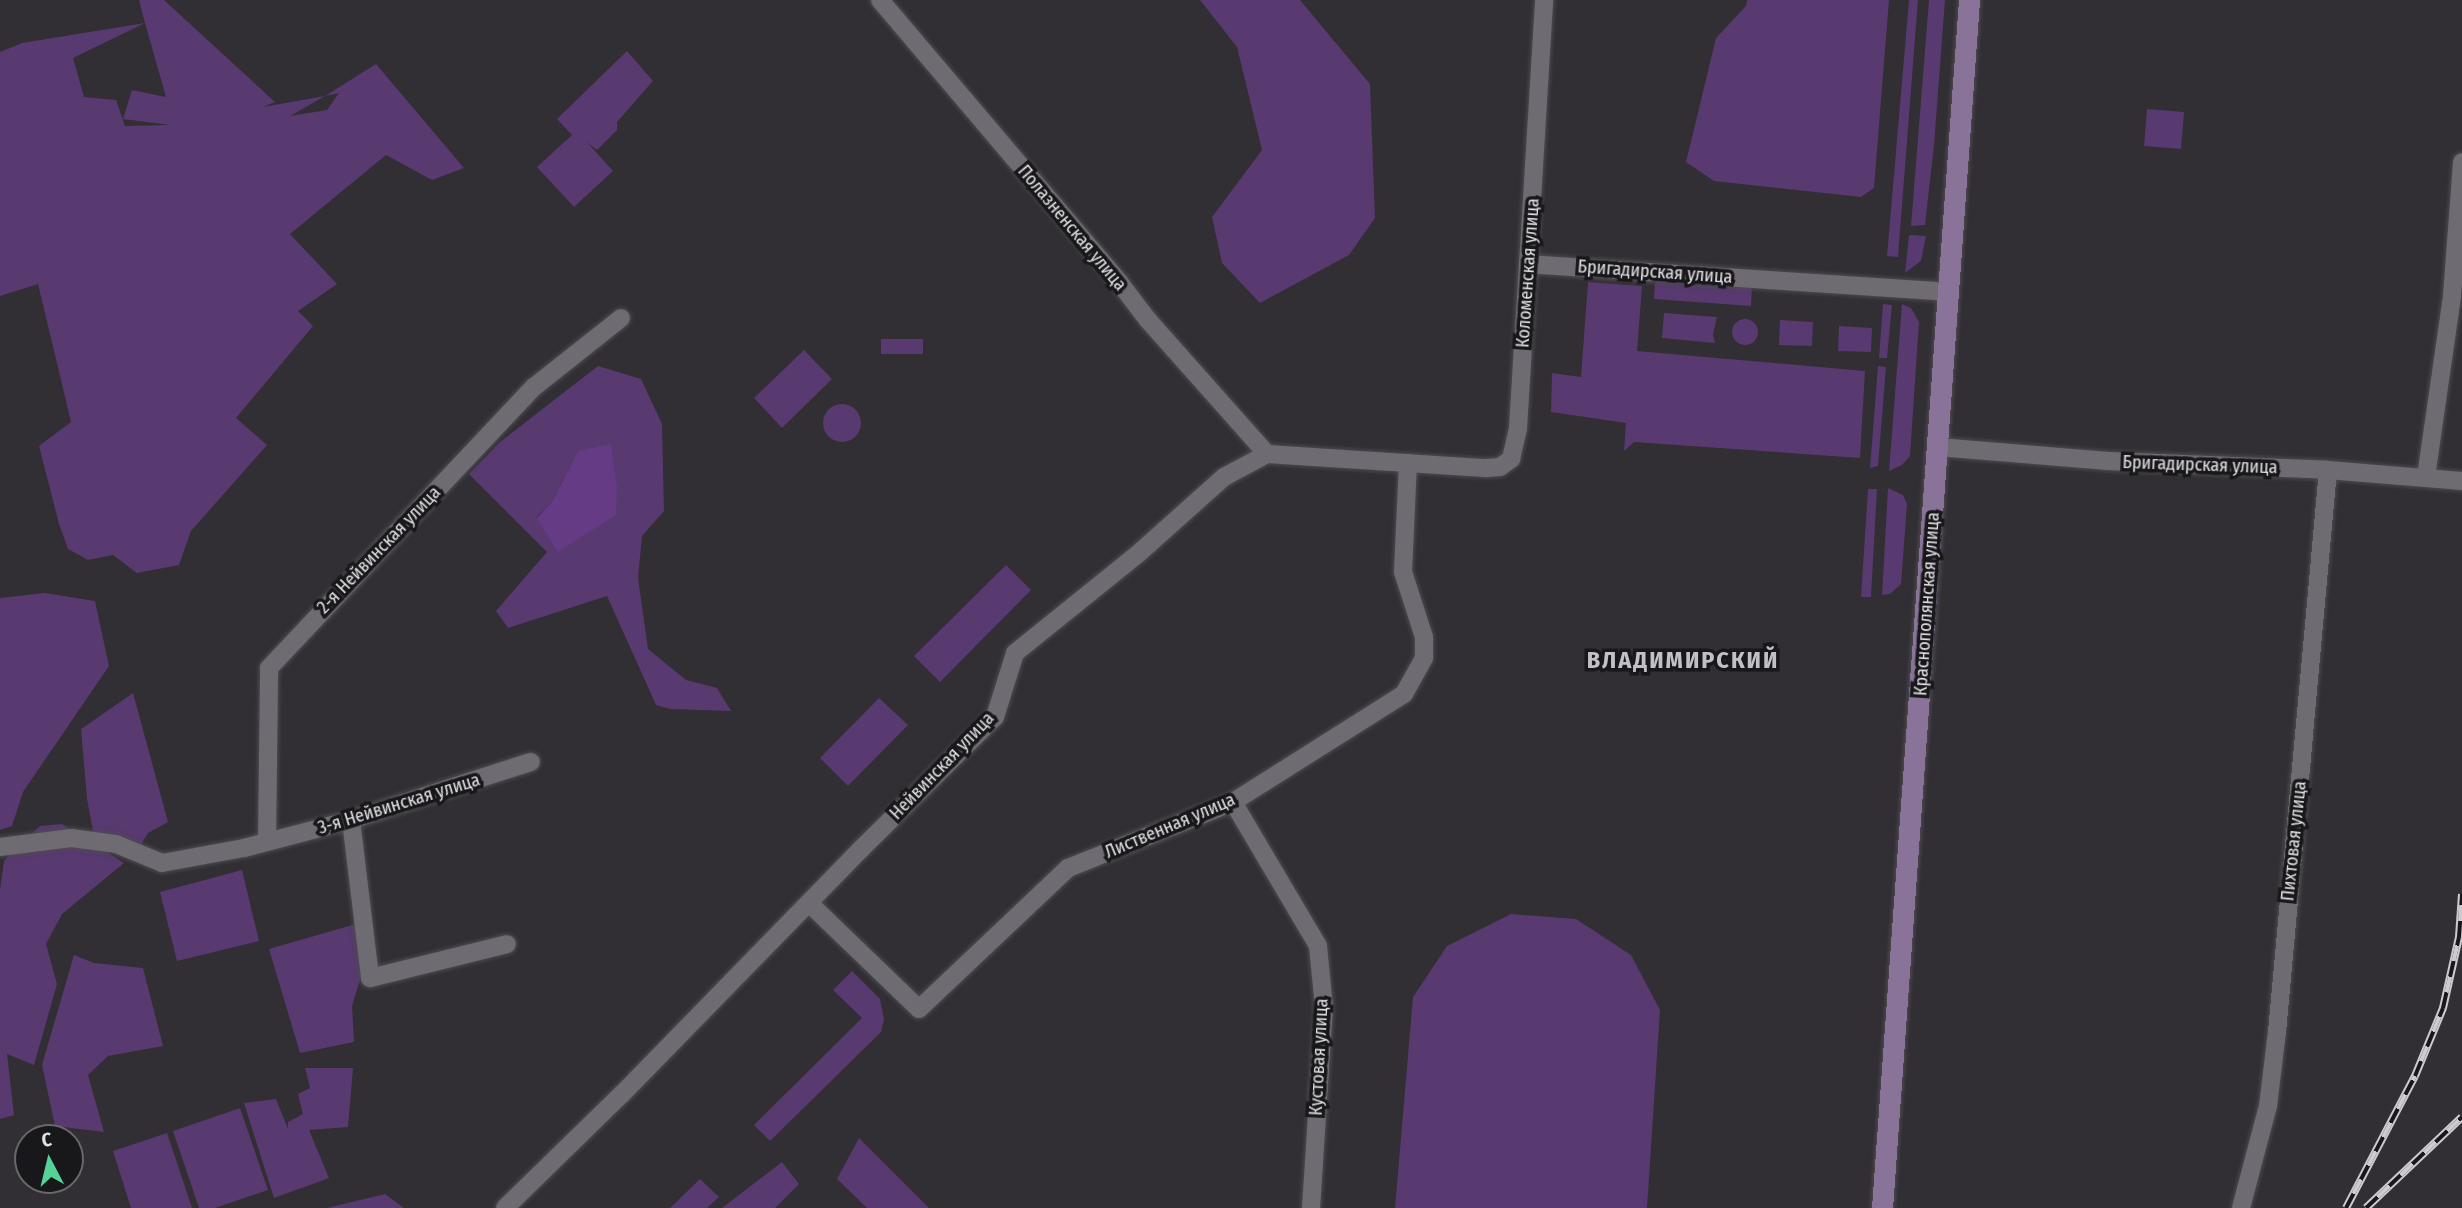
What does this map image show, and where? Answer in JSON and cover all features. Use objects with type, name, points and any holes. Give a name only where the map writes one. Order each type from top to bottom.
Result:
[{"type":"main road","name":"Краснополянская улица","points":[[1882,1208],[1969,0]]},
{"type":"street","name":"Полазненская улица","points":[[880,0],[1119,282],[1148,320],[1267,454]]},
{"type":"street","name":"Коломенская улица","points":[[1408,463],[1500,467],[1511,459],[1514,452],[1544,0]]},
{"type":"street","points":[[2426,477],[2452,296],[2462,162]]},
{"type":"street","name":"Бригадирская улица","points":[[1528,264],[1949,292]]},
{"type":"street","name":"2-я Нейвинская улица","points":[[267,842],[269,668],[534,387],[621,318]]},
{"type":"street","name":"Бригадирская улица","points":[[1938,447],[2108,461],[2328,470],[2462,481]]},
{"type":"street","points":[[1267,454],[1408,463]]},
{"type":"street","name":"Нейвинская улица","points":[[505,1208],[810,904],[861,849],[995,718],[1015,653],[1139,553],[1224,477],[1267,454]]},
{"type":"street","name":"Лиственная улица","points":[[810,904],[919,1009],[1068,868],[1233,803],[1404,694],[1424,658],[1424,637],[1403,572],[1408,463]]},
{"type":"street","name":"Пихтовая улица","points":[[2241,1208],[2268,1106],[2277,1032],[2328,470]]},
{"type":"street","name":"3-я Нейвинская улица","points":[[0,847],[71,838],[116,844],[162,863],[267,842],[351,820],[531,762]]},
{"type":"street","name":"Кустовая улица","points":[[1233,803],[1318,946],[1324,1007],[1311,1208]]},
{"type":"street","points":[[351,820],[370,978],[507,944]]},
{"type":"shaded area","points":[[139,0],[164,0],[275,102],[263,107],[325,96],[376,64],[464,168],[432,180],[386,155],[290,234],[337,284],[298,311],[313,326],[236,418],[267,445],[191,531],[179,565],[137,573],[113,555],[88,560],[68,549],[59,524],[39,446],[71,422],[38,284],[0,296],[0,52],[22,43],[145,23]],"holes":[[[145,23],[166,97],[132,90],[123,119],[170,125],[125,126],[116,100],[84,97],[73,58]],[[339,93],[327,110],[290,116],[325,96]]]},
{"type":"shaded area","points":[[1200,0],[1300,0],[1370,84],[1375,218],[1349,255],[1260,303],[1222,263],[1212,217],[1262,150],[1237,47]]},
{"type":"shaded area","points":[[1747,0],[1889,0],[1874,188],[1861,197],[1714,181],[1686,162],[1716,38],[1746,6]]},
{"type":"shaded area","points":[[1909,0],[1918,0],[1898,257],[1887,256]]},
{"type":"shaded area","points":[[1929,0],[1945,0],[1934,145],[1925,225],[1911,226]]},
{"type":"shaded area","points":[[627,51],[653,81],[617,122],[617,130],[597,150],[587,142],[613,171],[574,207],[537,167],[572,135],[557,119]]},
{"type":"shaded area","points":[[2147,109],[2184,112],[2181,149],[2144,146]]},
{"type":"shaded area","points":[[1909,235],[1926,236],[1921,261],[1905,273]]},
{"type":"shaded area","points":[[1655,279],[1752,286],[1751,306],[1654,299]]},
{"type":"shaded area","points":[[1588,282],[1642,286],[1637,351],[1865,371],[1860,458],[1634,442],[1624,451],[1626,423],[1551,412],[1552,373],[1581,377]]},
{"type":"shaded area","points":[[1883,304],[1892,305],[1887,358],[1879,358]]},
{"type":"shaded area","points":[[1902,304],[1911,308],[1919,322],[1910,456],[1902,465],[1889,471]]},
{"type":"shaded area","points":[[1664,313],[1717,317],[1713,334],[1715,343],[1662,338]]},
{"type":"shaded area","points":[[1745,319],[1754,323],[1758,332],[1754,341],[1745,345],[1736,341],[1732,332],[1736,323]]},
{"type":"shaded area","points":[[1780,320],[1813,322],[1812,346],[1779,345]]},
{"type":"shaded area","points":[[1839,326],[1872,328],[1871,352],[1838,351]]},
{"type":"shaded area","points":[[881,339],[923,339],[923,354],[881,354]]},
{"type":"shaded area","points":[[804,350],[832,379],[782,428],[754,398]]},
{"type":"shaded area","points":[[598,366],[641,379],[662,424],[664,511],[642,536],[638,578],[648,649],[686,680],[717,688],[731,711],[670,709],[656,705],[607,596],[508,628],[496,611],[547,552],[469,474],[500,442]],"holes":[[[578,451],[557,552],[537,517],[553,500]]]},
{"type":"shaded area","points":[[1878,366],[1886,367],[1878,466],[1870,468]]},
{"type":"shaded area","points":[[842,404],[855,410],[861,423],[855,436],[842,442],[829,436],[823,423],[829,410]]},
{"type":"shaded area","points":[[611,444],[617,488],[616,515],[557,552],[537,518],[553,500],[578,451]]},
{"type":"shaded area","points":[[1888,488],[1903,495],[1907,504],[1901,584],[1890,594],[1882,595]]},
{"type":"shaded area","points":[[1868,489],[1877,489],[1871,597],[1861,597]]},
{"type":"shaded area","points":[[1006,565],[1031,590],[940,682],[914,656]]},
{"type":"shaded area","points":[[45,593],[95,601],[109,666],[23,792],[12,826],[0,830],[0,598]]},
{"type":"shaded area","points":[[133,693],[168,822],[148,833],[141,844],[94,836],[87,799],[81,729]]},
{"type":"shaded area","points":[[879,698],[908,725],[848,786],[820,758]]},
{"type":"shaded area","points":[[62,824],[124,863],[62,914],[46,944],[57,984],[34,1065],[7,1054],[14,1115],[0,1119],[0,890],[4,861],[40,826]]},
{"type":"shaded area","points":[[242,870],[259,941],[177,961],[160,892]]},
{"type":"shaded area","points":[[1511,914],[1576,919],[1631,955],[1660,1010],[1647,1208],[1395,1208],[1413,997],[1447,946]]},
{"type":"shaded area","points":[[356,924],[361,976],[352,1006],[354,1042],[300,1053],[269,949]]},
{"type":"shaded area","points":[[74,955],[94,963],[143,968],[163,1046],[108,1056],[88,1075],[104,1132],[84,1130],[84,1124],[55,1124],[42,1065]]},
{"type":"shaded area","points":[[852,971],[880,999],[884,1019],[881,1032],[770,1141],[754,1125],[862,1018],[833,990]]},
{"type":"shaded area","points":[[305,1068],[353,1068],[348,1127],[309,1130],[329,1178],[274,1198],[244,1103],[276,1099],[288,1129],[288,1122],[303,1114],[298,1094],[310,1088]]},
{"type":"shaded area","points":[[240,1108],[268,1190],[215,1208],[199,1208],[173,1131]]},
{"type":"shaded area","points":[[167,1133],[192,1208],[131,1208],[113,1151]]},
{"type":"shaded area","points":[[859,1138],[929,1208],[867,1208],[837,1179]]},
{"type":"shaded area","points":[[782,1162],[799,1184],[775,1208],[722,1208]]},
{"type":"shaded area","points":[[700,1179],[719,1197],[707,1208],[670,1208]]},
{"type":"shaded area","points":[[385,1194],[404,1208],[327,1208]]},
{"type":"railway","points":[[2346,1208],[2415,1076],[2443,1008],[2459,937],[2462,894]]},
{"type":"railway","points":[[2366,1208],[2462,1117]]},
{"type":"district","name":"ВЛАДИМИРСКИЙ","points":[[1683,661]]}]
